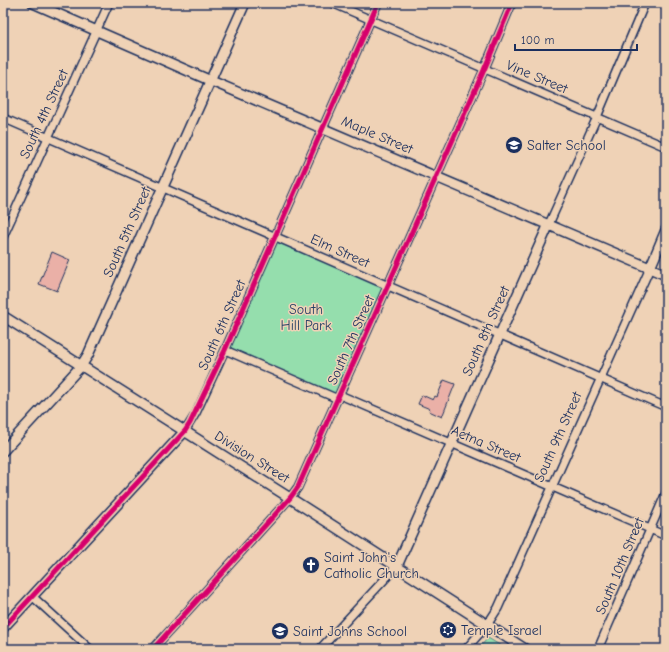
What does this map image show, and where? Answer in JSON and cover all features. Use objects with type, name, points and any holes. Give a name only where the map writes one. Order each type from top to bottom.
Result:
[{"type":"street","name":"Maple Street","points":[[33,3],[666,274]]},
{"type":"street","name":"South 4th Street","points":[[3,237],[109,3]]},
{"type":"street","name":"South 5th Street","points":[[3,451],[81,366],[92,346],[245,3]]},
{"type":"street","name":"Vine Street","points":[[332,3],[484,70],[597,116],[666,147]]},
{"type":"street","name":"South 6th Street","points":[[3,628],[185,431],[196,413],[378,3]]},
{"type":"street","name":"South 7th Street","points":[[153,649],[290,498],[303,478],[484,70],[512,3]]},
{"type":"street","name":"South 8th Street","points":[[320,649],[397,566],[597,116],[645,3]]},
{"type":"street","name":"Elm Street","points":[[3,118],[666,407]]},
{"type":"street","name":"South 9th Street","points":[[466,649],[487,625],[498,608],[666,230]]},
{"type":"street","name":"Division Street","points":[[3,316],[525,649]]},
{"type":"street","name":"Aetna Street","points":[[224,350],[552,486],[666,536]]},
{"type":"street","name":"South 10th Street","points":[[598,649],[666,493]]},
{"type":"street","points":[[32,596],[90,649]]},
{"type":"green space","name":"South Hill Park","points":[[274,236],[388,286],[338,399],[225,350]]},
{"type":"green space","points":[[488,638],[506,649],[478,649]]},
{"type":"building","points":[[52,252],[70,260],[57,291],[39,284]]},
{"type":"building","points":[[444,380],[455,384],[442,417],[429,411],[430,409],[418,404],[422,395],[433,400],[435,396],[437,397]]},
{"type":"railway","points":[[3,640],[8,649]]},
{"type":"cycle path","points":[[3,628],[185,431],[190,423],[225,350],[378,3]]},
{"type":"cycle path","points":[[153,649],[290,498],[298,487],[484,70],[512,3]]},
{"type":"place","name":"Salter School","points":[[514,145]]},
{"type":"place","name":"Saint John's Catholic Church","points":[[311,565]]},
{"type":"place","name":"Temple Israel","points":[[448,630]]},
{"type":"place","name":"Saint Johns School","points":[[280,631]]}]
